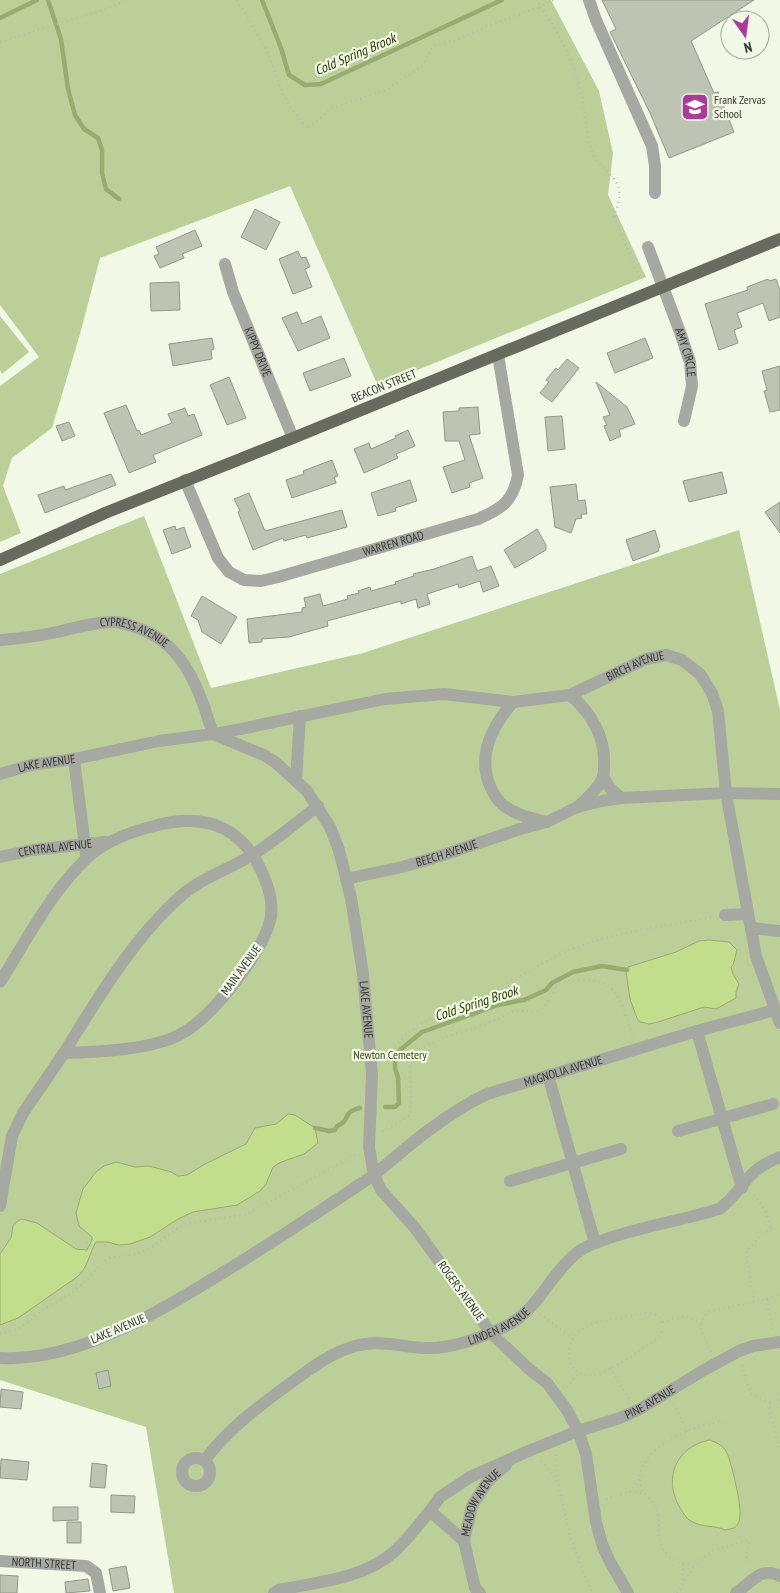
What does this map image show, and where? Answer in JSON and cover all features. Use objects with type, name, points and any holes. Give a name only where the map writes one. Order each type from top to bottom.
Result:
[{"type":"main road","name":"BEACON STREET","points":[[0,560],[185,480],[498,355],[780,239]]},
{"type":"street","points":[[589,0],[652,146],[655,160],[655,193]]},
{"type":"street","name":"AMY CIRCLE","points":[[648,247],[662,288],[684,341],[691,368],[691,391],[684,421]]},
{"type":"street","name":"KIPPY DRIVE","points":[[225,264],[240,307],[293,438]]},
{"type":"street","name":"WARREN ROAD","points":[[185,480],[218,558],[229,572],[244,580],[261,581],[278,577],[478,519],[500,510],[513,492],[518,475],[498,355]]},
{"type":"street","name":"CYPRESS AVENUE","points":[[0,640],[16,639],[92,624],[113,622],[129,624],[166,643],[181,659],[192,676],[213,734]]},
{"type":"street","points":[[0,648],[16,639]]},
{"type":"street","name":"BIRCH AVENUE","points":[[213,734],[377,700],[418,695],[444,694],[513,702],[570,695],[646,659],[666,655],[682,660],[700,674],[715,702],[721,737],[726,793],[756,956],[780,1023]]},
{"type":"street","points":[[570,695],[580,704],[598,731],[605,754],[603,777],[592,792],[577,807]]},
{"type":"street","points":[[513,702],[501,716],[493,730],[486,750],[484,767],[493,793],[503,805],[521,815],[546,822],[577,807],[602,800],[726,793],[780,794]]},
{"type":"street","points":[[296,781],[300,716]]},
{"type":"street","name":"LAKE AVENUE","points":[[0,774],[31,765],[74,759],[159,741],[213,734],[264,755],[275,762],[307,791],[330,827],[338,850],[346,879],[363,974],[372,1075],[369,1141],[374,1175],[169,1306],[124,1328],[60,1351],[31,1356],[0,1358]]},
{"type":"street","points":[[74,759],[86,852]]},
{"type":"street","points":[[603,777],[610,788],[621,798]]},
{"type":"street","points":[[0,1206],[12,1136],[23,1113],[64,1053],[92,1007],[134,948],[160,916],[182,894],[253,854],[318,806]]},
{"type":"street","name":"MAIN AVENUE","points":[[0,982],[54,897],[86,852],[112,840],[168,822],[185,820],[207,822],[221,827],[240,838],[253,854],[269,890],[272,904],[270,921],[260,946],[224,996],[181,1034],[163,1042],[139,1047],[64,1053]]},
{"type":"street","name":"BEECH AVENUE","points":[[346,879],[394,869],[440,856],[546,822]]},
{"type":"street","name":"CENTRAL AVENUE","points":[[0,857],[33,850],[86,852]]},
{"type":"street","points":[[724,915],[748,914]]},
{"type":"street","points":[[751,928],[780,931]]},
{"type":"street","name":"MAGNOLIA AVENUE","points":[[374,1175],[404,1149],[462,1106],[487,1094],[775,1010]]},
{"type":"street","points":[[698,1031],[742,1188]]},
{"type":"street","points":[[548,1075],[595,1243]]},
{"type":"street","points":[[678,1131],[773,1104]]},
{"type":"street","points":[[510,1180],[621,1149]]},
{"type":"street","name":"LINDEN AVENUE","points":[[204,1460],[216,1445],[254,1410],[315,1365],[343,1349],[364,1344],[384,1343],[427,1348],[448,1346],[467,1342],[508,1326],[530,1306],[564,1265],[579,1251],[595,1243],[627,1232],[719,1209],[729,1202],[752,1174],[766,1163],[780,1157]]},
{"type":"street","name":"ROGERS AVENUE","points":[[374,1175],[381,1190],[415,1228],[491,1333],[529,1369],[547,1383],[558,1397],[578,1431],[586,1454],[593,1502],[602,1544],[628,1593]]},
{"type":"street","name":"PINE AVENUE","points":[[274,1593],[279,1590],[350,1575],[377,1565],[395,1551],[440,1498],[470,1477],[555,1440],[636,1411],[717,1362],[739,1351],[753,1346],[777,1342]]},
{"type":"street","name":"MEADOW AVENUE","points":[[476,1591],[464,1541],[472,1506],[488,1482],[516,1456]]},
{"type":"street","points":[[430,1510],[464,1541]]},
{"type":"street","name":"NORTH STREET","points":[[0,1561],[86,1566],[96,1573],[100,1593]]},
{"type":"street","points":[[736,1593],[759,1575],[766,1572],[780,1576]]},
{"type":"path","points":[[0,42],[109,8],[127,0]]},
{"type":"path","points":[[237,0],[267,51],[285,99],[307,129],[330,110],[388,89],[422,66],[433,46],[460,39],[487,26],[540,7],[553,0]]},
{"type":"path","points":[[538,0],[540,7],[553,24],[570,59],[582,97],[586,135],[594,157],[617,183],[620,198],[614,217],[641,281]]},
{"type":"path","points":[[372,1075],[397,1042],[423,1020],[500,987],[569,950],[644,930],[724,915]]},
{"type":"path","points":[[0,1334],[20,1328],[50,1306],[71,1294],[109,1258],[135,1254],[149,1249],[189,1223],[245,1215],[342,1164],[369,1141],[410,1115],[412,1106],[410,1090],[411,1066],[416,1052],[433,1042],[496,1020],[513,1011],[535,1011],[541,1009],[548,1003],[558,986],[572,980],[586,980],[603,983],[614,989],[622,1002],[639,1049]]},
{"type":"path","points":[[742,1188],[751,1193],[762,1205],[771,1229]]},
{"type":"path","points":[[754,1302],[746,1251],[766,1231],[771,1229],[780,1230]]},
{"type":"path","points":[[86,1243],[98,1250]]},
{"type":"path","points":[[717,1362],[703,1337],[701,1323],[705,1314],[710,1310],[767,1300],[780,1294]]},
{"type":"path","points":[[767,1300],[777,1342]]},
{"type":"path","points":[[530,1306],[573,1339]]},
{"type":"path","points":[[645,1313],[651,1313],[664,1326],[660,1336],[610,1368],[595,1375],[579,1373],[570,1363],[568,1356],[573,1339],[586,1326],[645,1313]]},
{"type":"path","points":[[662,1322],[686,1316],[701,1323]]},
{"type":"path","points":[[739,1351],[752,1394],[770,1403],[780,1400]]},
{"type":"path","points":[[610,1368],[636,1411]]},
{"type":"path","points":[[558,1397],[579,1373]]},
{"type":"path","points":[[667,1392],[688,1432]]},
{"type":"path","points":[[770,1403],[769,1411],[780,1451]]},
{"type":"path","points":[[629,1492],[639,1479],[650,1455],[688,1432],[708,1423],[724,1422]]},
{"type":"path","points":[[555,1440],[558,1483],[571,1540],[592,1593]]},
{"type":"path","points":[[531,1450],[554,1475],[558,1483]]},
{"type":"path","points":[[639,1479],[643,1493]]},
{"type":"path","points":[[593,1502],[629,1492],[643,1493],[652,1500],[658,1511],[661,1546],[670,1558],[683,1564],[695,1565]]},
{"type":"path","points":[[677,1593],[695,1565],[708,1553],[749,1540],[745,1555],[747,1561],[766,1572]]},
{"type":"path","points":[[683,1564],[683,1584]]},
{"type":"green space","points":[[0,0],[551,0],[599,91],[613,153],[608,195],[646,277],[378,386],[290,186],[100,258],[52,428],[12,458],[3,486],[21,533],[0,542],[0,386],[39,357],[0,305]]},
{"type":"green space","points":[[0,316],[29,352],[2,374],[0,370]]},
{"type":"green space","name":"Newton Cemetery","points":[[144,516],[211,688],[363,653],[739,530],[780,710],[780,1593],[174,1593],[146,1427],[0,1380],[0,574]]},
{"type":"shaded area","points":[[699,941],[729,942],[737,950],[731,967],[739,984],[736,998],[716,1009],[704,1007],[658,1022],[649,1024],[640,1022],[630,999],[626,972],[628,967],[676,952]]},
{"type":"shaded area","points":[[288,1114],[295,1115],[315,1128],[318,1143],[304,1154],[273,1167],[266,1184],[260,1191],[237,1205],[193,1212],[150,1237],[130,1244],[119,1245],[96,1242],[84,1269],[77,1277],[18,1318],[0,1325],[0,1254],[11,1238],[13,1226],[16,1222],[22,1219],[37,1223],[76,1249],[87,1250],[92,1237],[79,1226],[76,1213],[83,1189],[96,1172],[104,1166],[116,1162],[135,1167],[149,1166],[178,1176],[187,1175],[246,1144],[255,1128],[276,1124]]},
{"type":"shaded area","points":[[709,1440],[719,1444],[726,1451],[730,1463],[740,1509],[739,1520],[734,1528],[725,1530],[700,1525],[691,1521],[684,1515],[674,1495],[673,1474],[681,1456],[689,1449]]},
{"type":"building","points":[[602,0],[754,0],[739,10],[720,10],[720,22],[691,41],[714,93],[718,92],[734,132],[669,158],[650,113],[610,32],[616,29]]},
{"type":"building","points":[[255,209],[280,222],[266,250],[241,237]]},
{"type":"building","points":[[195,230],[202,246],[182,254],[184,258],[160,268],[154,256],[159,254],[156,247]]},
{"type":"building","points":[[298,251],[301,258],[306,257],[310,267],[305,269],[312,287],[293,294],[279,259]]},
{"type":"building","points":[[768,279],[769,281],[776,279],[780,290],[780,317],[769,321],[763,303],[737,313],[742,327],[734,330],[738,343],[719,350],[705,304],[748,290],[747,287]]},
{"type":"building","points":[[179,282],[180,310],[151,311],[150,283]]},
{"type":"building","points":[[297,312],[302,324],[321,316],[330,338],[298,351],[282,318]]},
{"type":"building","points":[[212,338],[214,349],[211,350],[212,359],[173,366],[169,344]]},
{"type":"building","points":[[645,338],[653,358],[615,373],[607,353]]},
{"type":"building","points":[[344,358],[351,376],[310,391],[303,373]]},
{"type":"building","points":[[567,359],[579,368],[552,402],[540,393],[549,382],[546,380]]},
{"type":"building","points":[[780,366],[780,410],[770,412],[764,391],[767,390],[762,371]]},
{"type":"building","points":[[229,377],[246,418],[227,425],[210,385]]},
{"type":"building","points":[[596,382],[627,407],[635,424],[619,430],[621,436],[610,441],[604,426],[607,425],[603,417],[610,415]]},
{"type":"building","points":[[126,405],[137,431],[139,430],[141,435],[172,423],[168,414],[185,408],[188,416],[194,414],[202,435],[153,455],[156,462],[129,473],[104,413]]},
{"type":"building","points":[[478,407],[480,434],[469,435],[483,478],[469,483],[470,487],[452,493],[443,467],[465,460],[459,441],[445,441],[443,412],[459,411],[459,408]]},
{"type":"building","points":[[562,416],[565,449],[548,451],[545,417]]},
{"type":"building","points":[[69,422],[75,436],[62,441],[56,426]]},
{"type":"building","points":[[408,430],[415,446],[396,454],[398,458],[364,473],[354,449],[369,443],[371,449],[396,438],[395,436]]},
{"type":"building","points":[[332,460],[338,476],[334,477],[336,483],[292,498],[286,480],[304,474],[303,471]]},
{"type":"building","points":[[722,472],[727,493],[689,502],[683,481]]},
{"type":"building","points":[[111,474],[116,485],[45,513],[38,495],[64,486],[65,490]]},
{"type":"building","points":[[410,480],[417,501],[395,508],[396,511],[378,516],[371,493]]},
{"type":"building","points":[[576,484],[578,501],[585,500],[587,514],[581,514],[582,518],[576,519],[571,533],[555,527],[550,487]]},
{"type":"building","points":[[249,493],[265,531],[342,510],[347,527],[307,538],[306,535],[284,541],[283,538],[253,550],[234,499]]},
{"type":"building","points":[[780,502],[780,533],[765,512]]},
{"type":"building","points":[[175,526],[176,530],[184,527],[191,547],[172,554],[163,530]]},
{"type":"building","points":[[537,529],[546,545],[546,550],[515,568],[504,550]]},
{"type":"building","points":[[655,530],[660,547],[658,548],[659,551],[633,561],[626,540]]},
{"type":"building","points":[[472,556],[477,571],[491,566],[499,586],[483,592],[480,581],[459,588],[458,584],[427,594],[430,604],[418,608],[416,599],[401,604],[401,601],[327,621],[328,626],[289,637],[262,639],[262,642],[249,643],[247,619],[302,612],[302,608],[306,607],[304,598],[320,594],[323,606],[348,599],[347,596],[359,593],[358,591],[370,587],[371,591],[396,584],[395,582],[414,576],[413,574]]},
{"type":"building","points":[[202,596],[237,617],[221,644],[202,632],[198,620],[191,616]]},
{"type":"building","points":[[108,1370],[111,1386],[99,1389],[96,1373]]},
{"type":"building","points":[[1,1389],[23,1392],[21,1409],[0,1407]]},
{"type":"building","points":[[1,1459],[29,1462],[27,1480],[0,1478]]},
{"type":"building","points":[[92,1463],[107,1465],[105,1488],[90,1487]]},
{"type":"building","points":[[111,1495],[135,1496],[134,1513],[111,1512]]},
{"type":"building","points":[[53,1507],[78,1507],[78,1520],[53,1521]]},
{"type":"building","points":[[67,1522],[81,1522],[81,1543],[67,1543]]},
{"type":"building","points":[[126,1566],[130,1588],[113,1591],[109,1569]]},
{"type":"building","points":[[0,1575],[18,1576],[17,1593],[0,1593]]},
{"type":"building","points":[[88,1579],[90,1591],[66,1593],[65,1582]]},
{"type":"waterway","name":"Cold Spring Brook","points":[[0,18],[37,0]]},
{"type":"waterway","points":[[48,0],[61,39],[68,89],[75,115],[84,129],[98,138],[102,150],[102,173],[106,189],[119,199]]},
{"type":"waterway","name":"Cold Spring Brook","points":[[262,0],[281,48],[289,75],[305,85],[321,84],[502,0]]},
{"type":"waterway","name":"Cold Spring Brook","points":[[385,1107],[395,1107],[399,1103],[395,1058],[400,1050],[422,1032],[498,1005],[524,1000],[546,990],[552,983],[573,972],[602,966],[627,970]]},
{"type":"waterway","name":"Cold Spring Brook","points":[[315,1128],[329,1131],[335,1130],[337,1126],[345,1121],[350,1112],[360,1108]]},
{"type":"place","name":"Frank Zervas School","points":[[695,107]]}]
